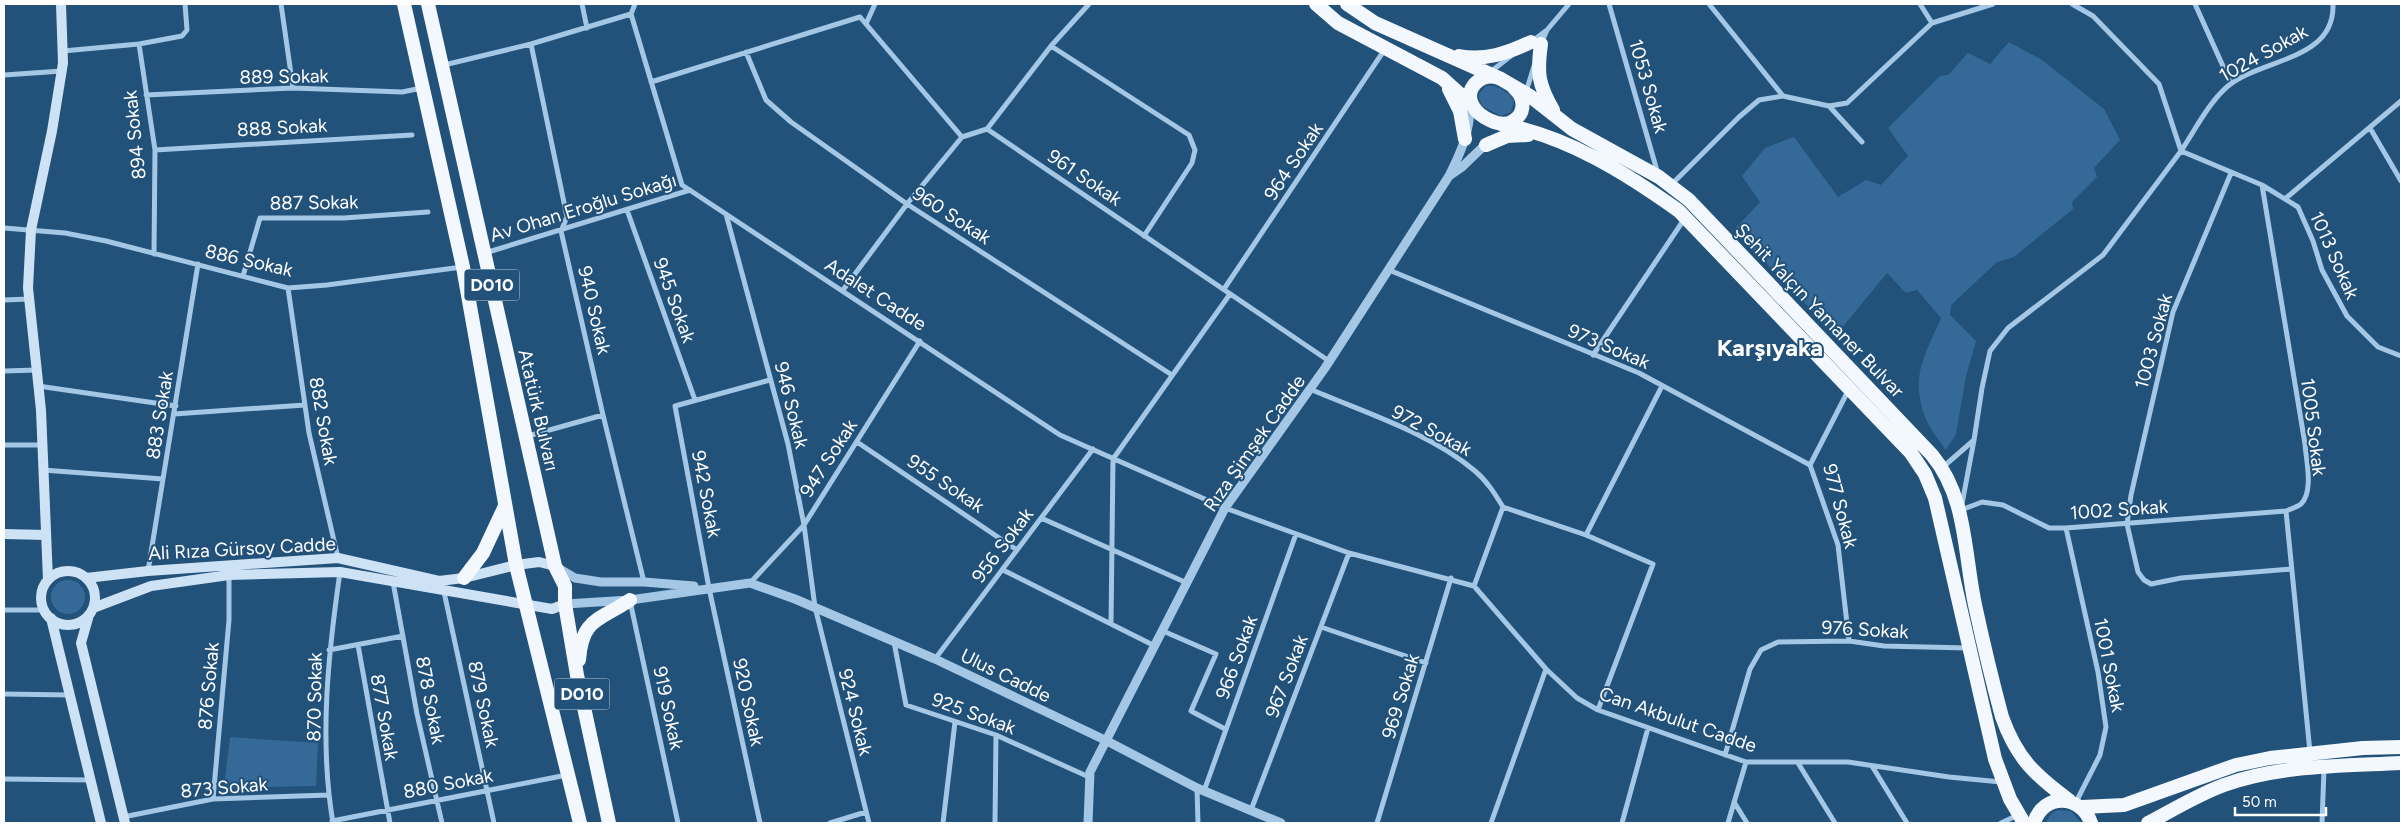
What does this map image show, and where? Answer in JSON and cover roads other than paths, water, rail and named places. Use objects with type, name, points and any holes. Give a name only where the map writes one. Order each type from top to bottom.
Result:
[{"type":"highway","name":"D010","points":[[404,4],[462,267],[516,565],[570,775],[580,823]]},
{"type":"highway","name":"Atatürk Bulvarı","points":[[428,4],[525,436],[556,566],[565,586],[565,604],[578,675],[609,823]]},
{"type":"highway","points":[[1316,4],[1338,23],[1442,78],[1471,101],[1482,114],[1508,123],[1518,117],[1521,95]]},
{"type":"highway","name":"Şehit Yalçın Yamaner Bulvar","points":[[1347,4],[1375,23],[1491,76],[1557,117],[1572,129],[1671,185],[1689,200],[1942,467],[1960,510],[1974,603],[2008,735],[2032,772],[2076,804]]},
{"type":"highway","points":[[1444,53],[1482,58],[1499,55],[1536,43],[1539,80],[1557,117]]},
{"type":"highway","points":[[1471,101],[1476,82],[1491,76]]},
{"type":"highway","points":[[1442,78],[1460,111],[1465,140]]},
{"type":"highway","name":"Şehit Yalçın Yamaner Bulvar","points":[[1508,123],[1574,147],[1643,185],[1686,218],[1911,453],[1931,487],[1995,759],[2003,782],[2021,819]]},
{"type":"highway","points":[[1486,145],[1507,136],[1551,138]]},
{"type":"highway","points":[[464,578],[483,553],[505,506]]},
{"type":"highway","points":[[578,675],[580,643],[587,626],[630,600]]},
{"type":"highway","points":[[2034,823],[2039,812],[2054,801],[2076,804],[2124,805],[2236,765],[2270,758],[2363,748],[2401,747]]},
{"type":"highway","points":[[2156,822],[2196,797],[2225,785],[2285,771],[2401,763]]},
{"type":"highway","points":[[2076,804],[2091,823]]},
{"type":"main road","points":[[61,4],[62,71],[52,131],[31,230],[29,299],[37,370],[48,580],[42,594],[70,695],[101,823]]},
{"type":"main road","points":[[4,534],[46,535]]},
{"type":"main road","name":"Ali Rıza Gürsoy Cadde","points":[[86,578],[148,571],[338,558],[439,581],[464,578],[516,565],[539,562],[556,566]]},
{"type":"main road","points":[[48,580],[63,572],[79,573],[86,578],[95,592],[91,612],[81,642],[124,820]]},
{"type":"main road","name":"Ali Rıza Gürsoy Cadde","points":[[91,612],[151,586],[229,576],[340,572],[444,592],[552,608],[565,604]]},
{"type":"main road","points":[[48,614],[58,622],[74,624],[91,612]]},
{"type":"street","points":[[63,51],[139,44],[182,36],[187,30],[185,4]]},
{"type":"street","points":[[281,4],[293,88]]},
{"type":"street","points":[[582,4],[587,28]]},
{"type":"street","points":[[441,66],[531,44],[631,14],[634,4]]},
{"type":"street","points":[[866,24],[875,4]]},
{"type":"street","points":[[843,290],[907,204],[962,137],[987,129],[1051,46],[1089,4]]},
{"type":"street","points":[[1491,76],[1536,43],[1568,4]]},
{"type":"street","name":"1053 Sokak","points":[[1609,4],[1659,177]]},
{"type":"street","points":[[1709,4],[1784,96]]},
{"type":"street","points":[[1920,4],[1932,23]]},
{"type":"street","points":[[1671,185],[1739,116],[1759,100],[1784,96],[1830,106],[1847,103],[1932,23],[1993,4]]},
{"type":"street","points":[[2072,4],[2093,16],[2159,84],[2181,152]]},
{"type":"street","points":[[2195,4],[2231,84]]},
{"type":"street","name":"1024 Sokak","points":[[1960,510],[1990,350],[2008,328],[2103,255],[2181,152],[2221,92],[2231,84],[2311,46],[2326,34],[2331,26],[2334,18],[2333,4]]},
{"type":"street","name":"Adalet Cadde","points":[[631,14],[682,185],[1060,435],[1225,508]]},
{"type":"street","points":[[651,82],[860,17],[962,137]]},
{"type":"street","points":[[1521,95],[1536,43],[1547,30]]},
{"type":"street","name":"894 Sokak","points":[[139,44],[155,150],[154,254]]},
{"type":"street","name":"940 Sokak","points":[[531,44],[567,217],[562,231],[603,415],[644,582]]},
{"type":"street","points":[[1051,46],[1189,135],[1195,146],[1192,162],[1144,236]]},
{"type":"street","name":"964 Sokak","points":[[1224,290],[1385,48]]},
{"type":"street","name":"960 Sokak","points":[[746,52],[766,100],[791,122],[907,204],[1172,375]]},
{"type":"street","points":[[4,75],[62,71]]},
{"type":"street","name":"889 Sokak","points":[[146,95],[293,88],[402,92],[423,88]]},
{"type":"street","name":"Rıza Şimşek Cadde","points":[[1090,777],[1090,772],[1225,508],[1329,361],[1449,176],[1465,140],[1471,101]]},
{"type":"street","points":[[2286,198],[2401,101]]},
{"type":"street","points":[[1830,106],[1862,142]]},
{"type":"street","name":"Rıza Şimşek Cadde","points":[[1449,176],[1486,145],[1508,123]]},
{"type":"street","points":[[2370,128],[2401,181]]},
{"type":"street","name":"961 Sokak","points":[[987,129],[1329,361]]},
{"type":"street","name":"888 Sokak","points":[[155,150],[412,136]]},
{"type":"street","name":"1013 Sokak","points":[[2181,152],[2262,184],[2298,207],[2313,241],[2322,270],[2346,316],[2378,347],[2400,356]]},
{"type":"street","name":"1003 Sokak","points":[[2231,173],[2173,312],[2133,486],[2128,524],[2138,572],[2144,580],[2151,584],[2181,578],[2292,568]]},
{"type":"street","name":"1005 Sokak","points":[[2262,184],[2308,479],[2306,497],[2300,505],[2286,512]]},
{"type":"street","name":"Av Ohan Eroğlu Sokağı","points":[[485,253],[562,231],[690,190]]},
{"type":"street","name":"945 Sokak","points":[[627,210],[695,400]]},
{"type":"street","name":"887 Sokak","points":[[243,276],[260,218],[344,218],[428,212]]},
{"type":"street","name":"946 Sokak","points":[[726,213],[788,444],[804,525],[815,608]]},
{"type":"street","points":[[1593,354],[1686,218]]},
{"type":"street","name":"886 Sokak","points":[[4,228],[106,240],[288,288],[327,285],[462,267]]},
{"type":"street","name":"883 Sokak","points":[[148,571],[198,264]]},
{"type":"street","name":"973 Sokak","points":[[1389,270],[1593,354],[1662,386],[1810,465]]},
{"type":"street","name":"882 Sokak","points":[[288,288],[309,433],[338,558]]},
{"type":"street","points":[[1111,624],[1113,458],[1230,294]]},
{"type":"street","points":[[4,300],[29,299]]},
{"type":"street","name":"947 Sokak","points":[[750,583],[804,525],[920,341]]},
{"type":"street","points":[[4,371],[37,370]]},
{"type":"street","points":[[695,400],[770,380]]},
{"type":"street","points":[[38,386],[176,406]]},
{"type":"street","points":[[1586,535],[1662,386]]},
{"type":"street","name":"977 Sokak","points":[[1849,641],[1838,545],[1810,465],[1850,388]]},
{"type":"street","name":"972 Sokak","points":[[1310,389],[1422,438],[1462,461],[1484,480],[1503,507]]},
{"type":"street","name":"942 Sokak","points":[[695,400],[675,406],[709,588]]},
{"type":"street","points":[[174,414],[304,405]]},
{"type":"street","points":[[525,436],[603,415]]},
{"type":"street","points":[[1942,467],[1974,440]]},
{"type":"street","name":"955 Sokak","points":[[857,442],[1017,550]]},
{"type":"street","points":[[4,446],[42,445]]},
{"type":"street","name":"956 Sokak","points":[[935,659],[1093,450]]},
{"type":"street","points":[[43,470],[164,479]]},
{"type":"street","name":"1002 Sokak","points":[[1960,510],[1982,502],[1996,504],[2050,528],[2286,512]]},
{"type":"street","points":[[1474,586],[1503,507],[1586,535],[1653,564],[1598,710]]},
{"type":"street","name":"Can Akbulut Cadde","points":[[1225,508],[1349,553],[1451,578],[1474,586],[1546,669],[1577,698],[1598,710],[1724,755],[1746,762],[1848,762],[1949,777],[2003,782]]},
{"type":"street","points":[[2286,512],[2310,754]]},
{"type":"street","points":[[1041,518],[1187,582]]},
{"type":"street","name":"1001 Sokak","points":[[2066,528],[2098,672],[2106,727],[2100,754],[2076,804]]},
{"type":"street","name":"966 Sokak","points":[[1201,790],[1296,534]]},
{"type":"street","name":"967 Sokak","points":[[1251,810],[1349,553]]},
{"type":"street","name":"Ulus Cadde","points":[[556,566],[575,578],[592,581],[644,582],[709,588]]},
{"type":"street","points":[[1003,570],[1155,646]]},
{"type":"street","name":"870 Sokak","points":[[333,822],[329,795],[329,650],[340,572]]},
{"type":"street","name":"876 Sokak","points":[[213,799],[229,620],[229,576]]},
{"type":"street","name":"969 Sokak","points":[[1377,823],[1451,578]]},
{"type":"street","name":"878 Sokak","points":[[393,582],[417,714],[442,823]]},
{"type":"street","name":"Ulus Cadde","points":[[565,604],[630,600],[750,583],[815,608],[935,659],[1107,741],[1201,790],[1281,823]]},
{"type":"street","name":"920 Sokak","points":[[709,588],[760,823]]},
{"type":"street","name":"879 Sokak","points":[[444,592],[494,823]]},
{"type":"street","name":"919 Sokak","points":[[630,600],[678,823]]},
{"type":"street","name":"924 Sokak","points":[[815,608],[869,823]]},
{"type":"street","points":[[4,610],[48,614]]},
{"type":"street","points":[[1321,627],[1426,663]]},
{"type":"street","points":[[1163,630],[1216,654],[1191,711],[1225,729]]},
{"type":"street","points":[[329,650],[403,636]]},
{"type":"street","name":"976 Sokak","points":[[1724,755],[1750,669],[1761,650],[1778,642],[1849,641],[1884,646],[1970,649]]},
{"type":"street","name":"925 Sokak","points":[[894,642],[906,705],[996,736],[1090,777]]},
{"type":"street","name":"877 Sokak","points":[[358,645],[390,823]]},
{"type":"street","points":[[1491,823],[1546,669]]},
{"type":"street","points":[[4,694],[70,695]]},
{"type":"street","points":[[943,823],[955,722]]},
{"type":"street","points":[[1622,823],[1648,728]]},
{"type":"street","points":[[995,823],[996,736]]},
{"type":"street","points":[[1728,823],[1746,762]]},
{"type":"street","points":[[1798,763],[1835,823]]},
{"type":"street","points":[[1872,766],[1907,823]]},
{"type":"street","points":[[2322,823],[2324,767]]},
{"type":"street","name":"880 Sokak","points":[[333,822],[570,775]]},
{"type":"street","points":[[1088,823],[1090,777]]},
{"type":"street","points":[[4,780],[90,780]]},
{"type":"street","points":[[1198,823],[1201,790]]},
{"type":"street","name":"873 Sokak","points":[[124,820],[213,799],[329,795]]},
{"type":"street","points":[[1734,802],[1748,823]]},
{"type":"street","points":[[830,823],[866,812]]},
{"type":"street","points":[[2001,823],[2021,819]]},
{"type":"district","name":"Karşıyaka","points":[[1770,348]]}]
